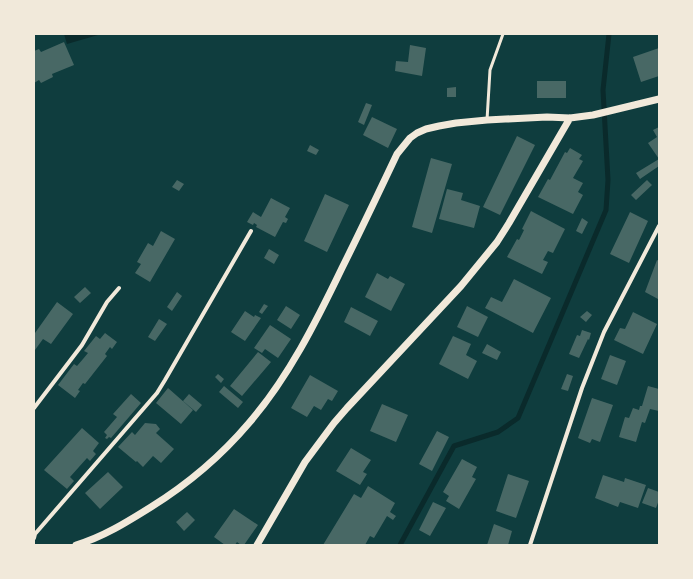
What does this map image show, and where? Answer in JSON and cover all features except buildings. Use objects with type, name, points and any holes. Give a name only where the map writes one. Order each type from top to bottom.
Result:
[{"type":"street","points":[[76,545],[113,530],[177,490],[227,448],[250,423],[282,379],[311,331],[397,154],[410,138],[426,129],[456,123],[487,120],[593,116],[659,99]]},
{"type":"street","points":[[257,545],[305,462],[334,423],[460,286],[497,242],[570,118]]},
{"type":"street","points":[[530,545],[572,416],[604,332],[659,226]]},
{"type":"street","points":[[34,538],[35,534],[157,393],[251,231]]},
{"type":"street","points":[[34,408],[82,345],[107,302],[119,288]]},
{"type":"lane","points":[[487,120],[490,70],[503,34]]},
{"type":"water","points":[[64,34],[98,34],[98,35],[67,44]]},
{"type":"waterway","points":[[400,545],[454,446],[498,432],[518,418],[606,210],[608,180],[603,90],[609,34]]}]
